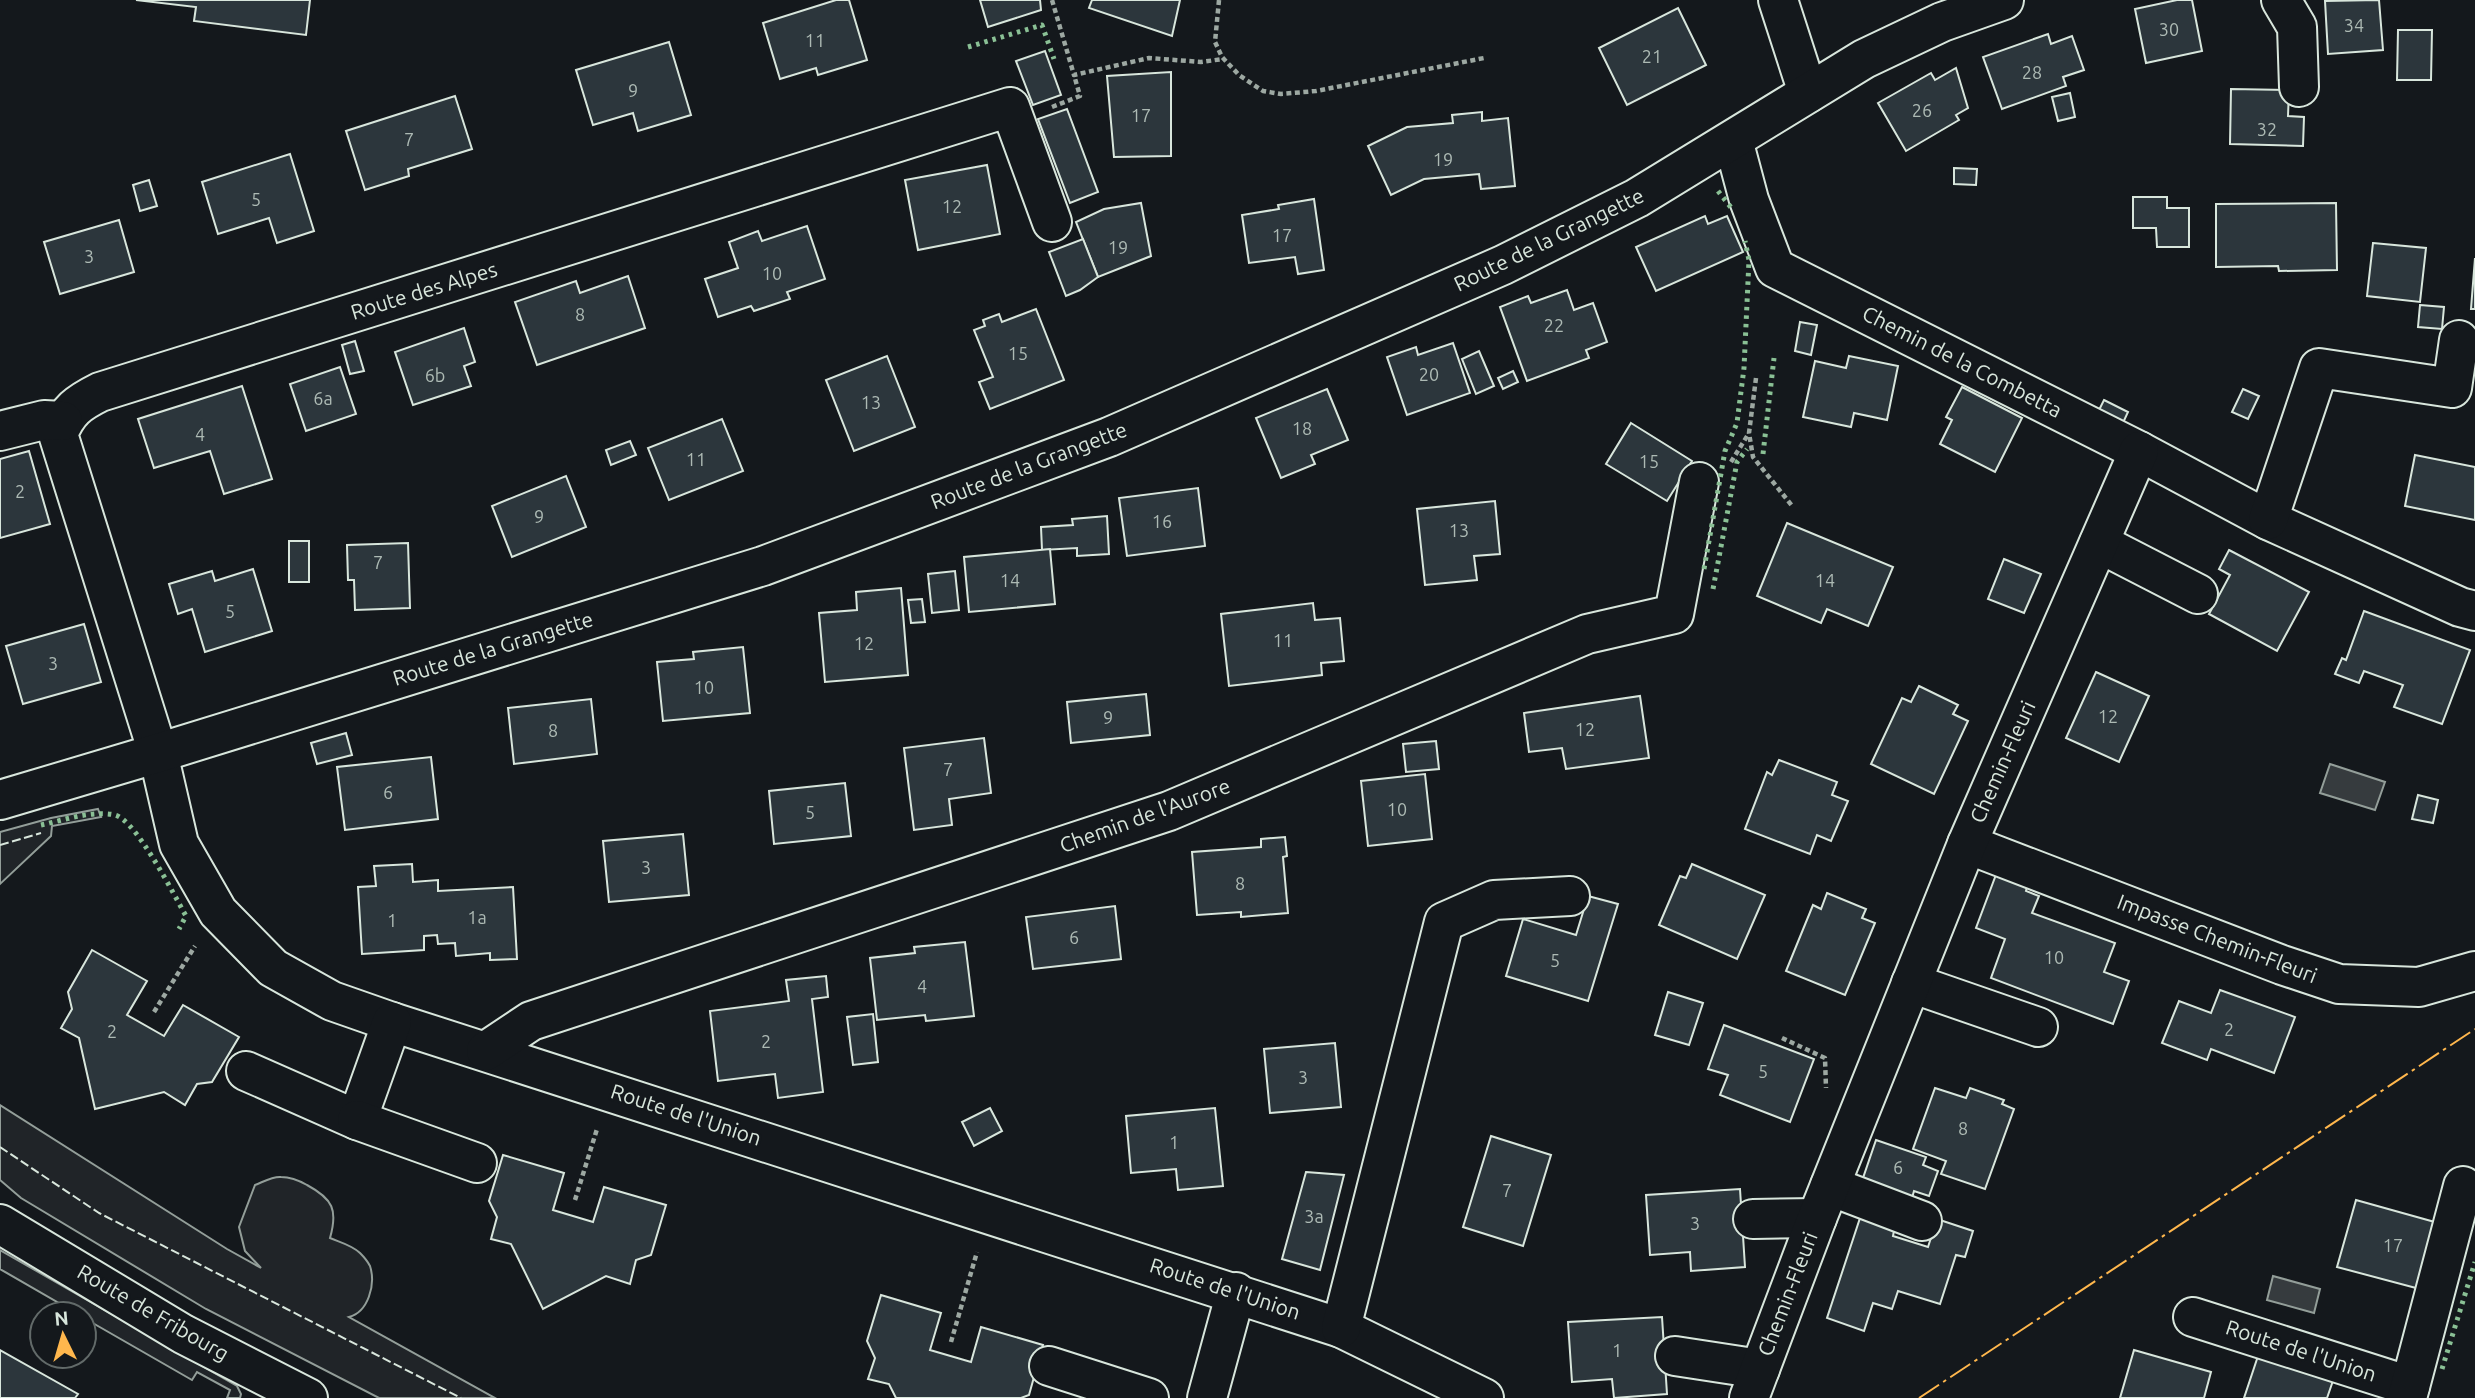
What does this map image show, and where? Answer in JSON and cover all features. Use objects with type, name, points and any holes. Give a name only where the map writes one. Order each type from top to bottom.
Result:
[{"type":"street","points":[[1779,0],[1808,93]]},
{"type":"street","name":"Route de la Grangette","points":[[0,800],[763,566],[1109,437],[1503,265],[1637,198],[1864,60],[1942,22],[2004,0]]},
{"type":"street","points":[[2281,0],[2297,27],[2299,87]]},
{"type":"street","name":"Route des Alpes","points":[[63,421],[77,404],[113,388],[1010,107],[1015,120]]},
{"type":"street","points":[[1015,120],[1052,222]]},
{"type":"street","name":"Chemin de la Combetta","points":[[1733,140],[1749,200],[1775,268],[2140,451],[2268,520],[2460,607],[2475,611]]},
{"type":"street","points":[[2268,520],[2319,368],[2452,388],[2459,340]]},
{"type":"street","points":[[0,431],[44,420],[63,421],[58,433],[158,753]]},
{"type":"street","name":"Chemin-Fleuri","points":[[1675,1356],[1754,1384],[1967,844],[2140,451]]},
{"type":"street","name":"Chemin de l'Aurore","points":[[486,1051],[531,1021],[1169,811],[1587,634],[1674,614],[1699,482]]},
{"type":"street","points":[[2099,543],[2198,594]]},
{"type":"street","name":"Route de l'Union","points":[[158,753],[179,844],[218,912],[273,968],[332,1001],[1341,1328],[1485,1398]]},
{"type":"street","name":"Impasse Chemin-Fleuri","points":[[1967,844],[2270,961],[2340,984],[2419,987],[2475,971]]},
{"type":"street","points":[[1341,1328],[1444,922],[1494,900],[1570,896]]},
{"type":"street","points":[[1912,983],[2038,1027]]},
{"type":"street","points":[[357,1120],[391,1022]]},
{"type":"street","points":[[246,1071],[357,1120],[477,1163]]},
{"type":"street","name":"Route de l'Union","points":[[2193,1317],[2408,1392],[2463,1186]]},
{"type":"street","name":"Chemin-Fleuri","points":[[1754,1219],[1824,1202],[1922,1221]]},
{"type":"street","name":"Route de Fribourg","points":[[0,1224],[285,1393]]},
{"type":"street","points":[[1207,1398],[1236,1292]]},
{"type":"street","points":[[1049,1366],[1149,1398]]},
{"type":"path","points":[[1015,120],[1080,96],[1052,0]]},
{"type":"path","points":[[1219,0],[1215,42],[1224,59],[1239,75],[1263,91],[1281,94],[1316,91],[1484,58]]},
{"type":"path","points":[[1074,75],[1149,58],[1201,62],[1224,59]]},
{"type":"path","points":[[1756,378],[1749,433],[1753,457],[1793,507]]},
{"type":"path","points":[[154,1012],[202,935]]},
{"type":"path","points":[[1782,1038],[1825,1058],[1826,1096]]},
{"type":"path","name":"Route de l'Union","points":[[575,1200],[600,1116]]},
{"type":"path","points":[[951,1342],[980,1243]]},
{"type":"shaded area","points":[[2330,764],[2385,782],[2375,810],[2320,793]]},
{"type":"shaded area","points":[[98,809],[101,817],[52,826],[51,836],[0,884],[0,832]]},
{"type":"shaded area","points":[[0,1105],[261,1268],[245,1251],[239,1227],[255,1185],[275,1177],[284,1177],[316,1190],[331,1206],[333,1220],[330,1238],[357,1250],[370,1266],[372,1273],[366,1304],[349,1317],[495,1398],[379,1398],[206,1309],[21,1198],[0,1180]]},
{"type":"shaded area","points":[[0,1250],[87,1300],[54,1300],[0,1269]]},
{"type":"shaded area","points":[[2273,1276],[2320,1289],[2314,1313],[2267,1300]]},
{"type":"shaded area","points":[[98,1306],[237,1386],[240,1398],[227,1398],[230,1390],[197,1372],[192,1380],[98,1326]]},
{"type":"building","points":[[136,0],[310,0],[306,35],[194,21],[196,7]]},
{"type":"building","points":[[836,0],[849,0],[867,60],[818,75],[816,68],[780,79],[763,23]]},
{"type":"building","points":[[980,0],[1040,0],[1041,10],[988,27]]},
{"type":"building","points":[[1092,0],[1180,0],[1172,36],[1089,8]]},
{"type":"building","points":[[2177,0],[2192,0],[2202,51],[2146,63],[2135,9]]},
{"type":"building","points":[[2379,0],[2383,50],[2328,54],[2325,1]]},
{"type":"building","points":[[1678,8],[1706,65],[1627,105],[1599,48]]},
{"type":"building","points":[[2398,30],[2432,30],[2431,80],[2397,80]]},
{"type":"building","points":[[2048,34],[2051,44],[2072,36],[2084,70],[2063,77],[2066,86],[2002,109],[1983,57]]},
{"type":"building","points":[[669,42],[691,115],[638,131],[633,113],[593,125],[576,70]]},
{"type":"building","points":[[1045,51],[1061,95],[1033,105],[1016,61]]},
{"type":"building","points":[[1956,68],[1968,108],[1956,115],[1959,120],[1906,151],[1878,103],[1931,73],[1935,80]]},
{"type":"building","points":[[1171,72],[1171,156],[1114,157],[1107,76]]},
{"type":"building","points":[[2231,89],[2289,90],[2288,116],[2304,117],[2303,146],[2230,144]]},
{"type":"building","points":[[2070,93],[2075,117],[2058,121],[2052,97]]},
{"type":"building","points":[[455,96],[472,149],[408,169],[409,176],[365,190],[346,131]]},
{"type":"building","points":[[1067,109],[1098,192],[1070,203],[1038,119]]},
{"type":"building","points":[[1482,112],[1482,121],[1508,118],[1515,186],[1481,189],[1479,174],[1424,179],[1391,195],[1368,146],[1407,127],[1453,123],[1452,115]]},
{"type":"building","points":[[290,154],[314,231],[277,243],[269,218],[218,234],[202,182]]},
{"type":"building","points":[[987,165],[1000,234],[918,250],[905,180]]},
{"type":"building","points":[[1954,168],[1977,169],[1976,185],[1954,184]]},
{"type":"building","points":[[149,180],[157,206],[140,211],[133,185]]},
{"type":"building","points":[[2133,197],[2167,197],[2167,208],[2189,208],[2189,247],[2157,247],[2156,228],[2133,228]]},
{"type":"building","points":[[1314,199],[1324,270],[1298,274],[1295,257],[1249,263],[1242,215],[1279,209],[1278,205]]},
{"type":"building","points":[[1141,203],[1151,256],[1098,277],[1076,222],[1104,209]]},
{"type":"building","points":[[2336,203],[2337,270],[2279,271],[2278,266],[2216,267],[2216,204]]},
{"type":"building","points":[[1705,216],[1708,224],[1727,216],[1743,252],[1656,291],[1636,247]]},
{"type":"building","points":[[119,220],[134,272],[60,294],[44,242]]},
{"type":"building","points":[[807,226],[825,279],[787,292],[790,299],[754,311],[751,306],[718,317],[705,279],[738,268],[729,242],[758,231],[762,241]]},
{"type":"building","points":[[1083,239],[1098,277],[1066,296],[1049,252]]},
{"type":"building","points":[[2373,243],[2426,248],[2420,302],[2367,296]]},
{"type":"building","points":[[2475,258],[2475,309],[2471,309]]},
{"type":"building","points":[[628,276],[645,328],[537,365],[515,302],[576,281],[580,293]]},
{"type":"building","points":[[1567,290],[1574,310],[1593,303],[1607,342],[1586,350],[1589,358],[1527,381],[1500,307],[1528,296],[1531,303]]},
{"type":"building","points":[[2420,305],[2444,307],[2442,329],[2418,327]]},
{"type":"building","points":[[1036,309],[1064,380],[990,409],[979,382],[993,377],[974,330],[985,326],[983,320],[999,314],[1002,322]]},
{"type":"building","points":[[1800,322],[1817,325],[1811,355],[1795,351]]},
{"type":"building","points":[[464,328],[475,362],[464,366],[471,386],[413,405],[395,352]]},
{"type":"building","points":[[355,341],[364,371],[350,374],[342,345]]},
{"type":"building","points":[[1453,343],[1470,393],[1407,415],[1387,357],[1416,347],[1418,355]]},
{"type":"building","points":[[1479,351],[1494,386],[1476,394],[1462,359]]},
{"type":"building","points":[[887,356],[915,427],[854,451],[826,380]]},
{"type":"building","points":[[1849,356],[1898,366],[1887,420],[1854,413],[1851,427],[1803,417],[1815,361],[1846,368]]},
{"type":"building","points":[[340,367],[356,414],[306,431],[290,384]]},
{"type":"building","points":[[1513,371],[1518,382],[1503,389],[1498,378]]},
{"type":"building","points":[[242,386],[272,479],[224,494],[210,451],[154,468],[138,419]]},
{"type":"building","points":[[1962,387],[2022,418],[1995,472],[1940,444],[1952,420],[1946,417]]},
{"type":"building","points":[[1327,389],[1348,440],[1311,455],[1315,464],[1281,478],[1256,418]]},
{"type":"building","points":[[2243,389],[2259,396],[2248,419],[2232,412]]},
{"type":"building","points":[[2104,400],[2128,412],[2122,425],[2097,414]]},
{"type":"building","points":[[722,419],[743,471],[669,500],[648,448]]},
{"type":"building","points":[[1631,423],[1692,461],[1667,501],[1606,464]]},
{"type":"building","points":[[630,441],[636,455],[611,465],[606,450]]},
{"type":"building","points":[[29,451],[50,524],[0,538],[0,459]]},
{"type":"building","points":[[2415,455],[2475,467],[2475,520],[2405,506]]},
{"type":"building","points":[[566,476],[586,527],[512,557],[492,506]]},
{"type":"building","points":[[1198,488],[1205,546],[1127,556],[1119,498]]},
{"type":"building","points":[[1495,501],[1500,554],[1474,556],[1477,580],[1425,585],[1417,509]]},
{"type":"building","points":[[1107,516],[1109,554],[1077,556],[1077,548],[1042,550],[1041,527],[1073,525],[1072,519]]},
{"type":"building","points":[[1787,523],[1893,567],[1868,626],[1827,609],[1821,623],[1757,596]]},
{"type":"building","points":[[289,541],[309,541],[309,582],[289,582]]},
{"type":"building","points":[[408,543],[410,608],[355,610],[354,580],[348,580],[347,545]]},
{"type":"building","points":[[1050,549],[1055,604],[969,612],[964,557]]},
{"type":"building","points":[[2229,550],[2309,592],[2277,651],[2209,614],[2230,575],[2219,569]]},
{"type":"building","points":[[2004,559],[2041,574],[2024,613],[1988,599]]},
{"type":"building","points":[[253,569],[272,631],[205,652],[192,609],[178,614],[169,584],[212,571],[215,581]]},
{"type":"building","points":[[955,571],[959,610],[932,613],[928,574]]},
{"type":"building","points":[[901,588],[908,675],[825,682],[819,613],[857,610],[856,592]]},
{"type":"building","points":[[922,599],[925,622],[911,623],[908,600]]},
{"type":"building","points":[[1313,603],[1315,620],[1340,618],[1344,661],[1321,663],[1322,675],[1229,686],[1221,614]]},
{"type":"building","points":[[2364,611],[2470,650],[2442,724],[2394,707],[2403,685],[2364,671],[2359,683],[2335,674],[2342,658],[2346,660]]},
{"type":"building","points":[[84,624],[101,682],[23,704],[6,646]]},
{"type":"building","points":[[743,647],[750,713],[663,721],[657,662],[694,659],[693,652]]},
{"type":"building","points":[[2096,672],[2149,696],[2119,762],[2066,738]]},
{"type":"building","points":[[1919,686],[1958,705],[1953,714],[1968,721],[1934,794],[1871,764],[1902,698],[1911,702]]},
{"type":"building","points":[[1146,694],[1150,735],[1071,743],[1067,702]]},
{"type":"building","points":[[1640,696],[1649,758],[1566,769],[1562,748],[1529,752],[1524,713]]},
{"type":"building","points":[[591,699],[597,754],[514,764],[508,708]]},
{"type":"building","points":[[346,733],[352,755],[317,764],[311,743]]},
{"type":"building","points":[[984,738],[991,793],[949,799],[952,825],[914,830],[904,748]]},
{"type":"building","points":[[1436,741],[1439,769],[1406,772],[1403,744]]},
{"type":"building","points":[[431,757],[438,819],[345,830],[337,767]]},
{"type":"building","points":[[1779,760],[1837,782],[1832,795],[1848,801],[1831,841],[1817,835],[1810,854],[1745,829],[1767,772],[1772,775]]},
{"type":"building","points":[[1425,774],[1432,839],[1368,846],[1361,781]]},
{"type":"building","points":[[845,783],[851,836],[774,844],[769,791]]},
{"type":"building","points":[[2418,795],[2438,800],[2433,823],[2412,819]]},
{"type":"building","points":[[683,834],[689,895],[609,902],[603,841]]},
{"type":"building","points":[[1285,837],[1287,856],[1283,857],[1288,913],[1241,917],[1241,912],[1197,915],[1192,852],[1261,847],[1261,839]]},
{"type":"building","points":[[412,864],[413,882],[438,880],[438,891],[513,887],[517,959],[490,960],[490,953],[456,956],[455,943],[438,944],[437,935],[424,936],[424,950],[362,954],[358,887],[376,886],[374,866]]},
{"type":"building","points":[[1692,864],[1765,895],[1737,959],[1659,925],[1680,876],[1686,878]]},
{"type":"building","points":[[1997,872],[2028,883],[2026,891],[2039,896],[2032,913],[2115,943],[2104,972],[2129,981],[2113,1024],[1991,978],[2005,939],[1976,928]]},
{"type":"building","points":[[1827,893],[1866,909],[1862,918],[1875,923],[1845,995],[1786,971],[1813,905],[1821,909]]},
{"type":"building","points":[[1588,896],[1618,904],[1588,1001],[1506,976],[1523,919],[1576,935]]},
{"type":"building","points":[[1115,906],[1121,959],[1033,969],[1026,917]]},
{"type":"building","points":[[965,942],[974,1016],[926,1021],[925,1015],[877,1020],[870,958],[915,953],[914,947]]},
{"type":"building","points":[[92,950],[147,981],[127,1015],[164,1036],[183,1005],[239,1037],[212,1082],[197,1084],[185,1105],[164,1092],[95,1109],[79,1038],[61,1028],[72,1009],[68,992]]},
{"type":"building","points":[[826,976],[828,997],[812,999],[823,1092],[778,1098],[775,1074],[718,1081],[710,1011],[789,1001],[786,980]]},
{"type":"building","points":[[2220,990],[2295,1017],[2274,1073],[2211,1049],[2207,1060],[2162,1043],[2179,1001],[2211,1013]]},
{"type":"building","points":[[1668,992],[1703,1003],[1689,1045],[1655,1035]]},
{"type":"building","points":[[873,1014],[878,1062],[853,1065],[847,1017]]},
{"type":"building","points":[[1724,1025],[1814,1059],[1790,1122],[1720,1095],[1728,1075],[1708,1069]]},
{"type":"building","points":[[1335,1043],[1341,1107],[1270,1113],[1264,1049]]},
{"type":"building","points":[[1935,1088],[1966,1098],[1970,1088],[2004,1100],[2002,1104],[2014,1109],[1985,1189],[1941,1174],[1946,1161],[1913,1149]]},
{"type":"building","points":[[990,1108],[1002,1131],[974,1146],[962,1122]]},
{"type":"building","points":[[1215,1108],[1223,1186],[1178,1190],[1176,1169],[1131,1173],[1126,1116]]},
{"type":"building","points":[[1491,1136],[1551,1155],[1523,1246],[1463,1227]]},
{"type":"building","points":[[1876,1140],[1926,1157],[1923,1165],[1938,1171],[1929,1196],[1914,1191],[1912,1198],[1862,1181]]},
{"type":"building","points":[[503,1155],[564,1173],[553,1210],[593,1222],[604,1187],[666,1205],[651,1255],[636,1260],[630,1284],[606,1276],[543,1309],[511,1244],[491,1239],[497,1217],[489,1201]]},
{"type":"building","points":[[1306,1172],[1344,1175],[1320,1270],[1282,1259]]},
{"type":"building","points":[[1740,1189],[1745,1267],[1691,1271],[1690,1252],[1650,1255],[1646,1195]]},
{"type":"building","points":[[2356,1200],[2449,1226],[2431,1292],[2337,1267]]},
{"type":"building","points":[[1861,1215],[1895,1226],[1893,1236],[1928,1247],[1937,1219],[1973,1231],[1965,1257],[1956,1255],[1940,1304],[1898,1291],[1892,1309],[1873,1303],[1864,1331],[1827,1318]]},
{"type":"building","points":[[881,1295],[941,1313],[930,1350],[971,1362],[981,1327],[1043,1345],[1029,1395],[1021,1398],[896,1398],[889,1384],[868,1379],[875,1358],[867,1341]]},
{"type":"building","points":[[1662,1317],[1667,1394],[1614,1398],[1612,1379],[1572,1382],[1568,1322]]},
{"type":"building","points":[[0,1350],[28,1366],[28,1370],[35,1370],[78,1394],[75,1398],[0,1398]]},
{"type":"building","points":[[2134,1350],[2211,1372],[2204,1398],[2120,1398]]},
{"type":"building","points":[[2260,1350],[2335,1375],[2327,1398],[2244,1398]]},
{"type":"hedge","points":[[968,47],[1042,25],[1054,59]]},
{"type":"hedge","points":[[1718,191],[1733,210]]},
{"type":"hedge","points":[[1704,569],[1725,451],[1737,423],[1744,368],[1749,260],[1745,241]]},
{"type":"hedge","points":[[1763,454],[1774,358]]},
{"type":"hedge","points":[[1713,589],[1737,462],[1747,449]]},
{"type":"hedge","points":[[41,825],[97,814],[115,815],[124,820],[144,844],[186,916],[179,929]]},
{"type":"hedge","points":[[2442,1369],[2475,1262]]},
{"type":"fence","points":[[0,845],[41,833]]},
{"type":"fence","points":[[0,1147],[99,1213],[461,1398]]},
{"type":"power","points":[[1919,1398],[2475,1029]]}]
